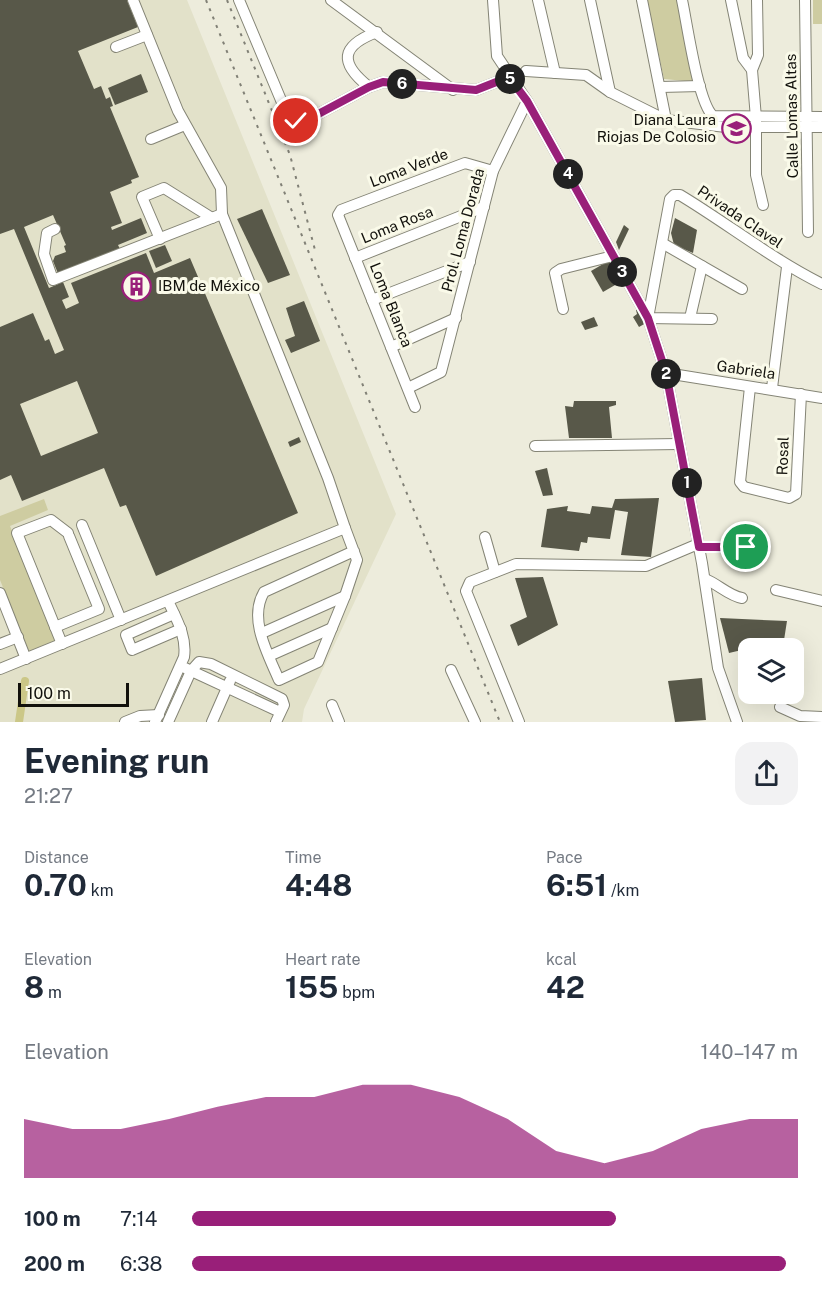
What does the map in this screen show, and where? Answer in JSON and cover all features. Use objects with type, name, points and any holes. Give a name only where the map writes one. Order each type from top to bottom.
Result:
[{"type":"street","points":[[133,0],[185,125],[221,188],[217,216],[328,478],[345,528],[354,551],[357,560],[318,662],[279,680],[256,615],[258,603],[264,592],[354,551]]},
{"type":"street","points":[[239,0],[286,112],[296,121],[307,120],[383,82],[454,90],[476,90],[509,77]]},
{"type":"street","points":[[331,0],[454,90]]},
{"type":"street","points":[[493,0],[497,56],[527,101],[648,318],[666,373],[705,579],[718,668],[737,722]]},
{"type":"street","points":[[538,0],[555,73]]},
{"type":"street","points":[[590,0],[610,92]]},
{"type":"street","points":[[642,0],[666,120]]},
{"type":"street","points":[[682,0],[707,109],[714,116],[757,123]]},
{"type":"street","points":[[731,0],[743,58],[752,70]]},
{"type":"street","points":[[757,0],[758,55],[752,70],[757,123],[756,175],[763,205]]},
{"type":"street","name":"Calle Lomas Altas","points":[[805,0],[808,231]]},
{"type":"street","points":[[369,87],[352,73],[348,64],[349,50],[358,39],[377,32]]},
{"type":"street","points":[[116,47],[147,35]]},
{"type":"street","points":[[526,71],[586,75],[610,92],[666,120],[726,127],[757,123],[807,122],[822,117]]},
{"type":"street","points":[[661,87],[700,86]]},
{"type":"street","name":"Prol. Loma Dorada","points":[[408,388],[441,372],[493,171],[527,101]]},
{"type":"street","points":[[807,122],[822,127]]},
{"type":"street","points":[[151,139],[185,125]]},
{"type":"street","name":"Loma Verde","points":[[338,215],[341,210],[465,163],[493,171]]},
{"type":"street","points":[[160,239],[142,197],[164,188],[217,216]]},
{"type":"street","name":"Privada Clavel","points":[[662,243],[670,199],[674,195],[680,195],[723,221],[787,267],[822,284]]},
{"type":"street","name":"Loma Rosa","points":[[356,258],[484,207]]},
{"type":"street","name":"Loma Blanca","points":[[338,215],[415,407]]},
{"type":"street","points":[[55,229],[47,232],[44,254],[53,280],[217,216]]},
{"type":"street","points":[[648,318],[662,243],[742,289]]},
{"type":"street","points":[[563,309],[555,273],[561,269],[613,256]]},
{"type":"street","points":[[372,300],[470,262]]},
{"type":"street","points":[[690,318],[702,266]]},
{"type":"street","name":"Privada Clavel","points":[[772,388],[787,267]]},
{"type":"street","points":[[391,347],[456,318]]},
{"type":"street","points":[[648,318],[712,319]]},
{"type":"street","name":"Gabriela","points":[[666,373],[750,387],[772,388],[822,398]]},
{"type":"street","name":"Rosal","points":[[750,387],[740,482],[744,487],[789,498],[796,494],[801,394]]},
{"type":"street","points":[[535,446],[680,444]]},
{"type":"street","points":[[55,627],[99,609],[69,534],[51,520],[17,533],[55,627],[62,644]]},
{"type":"street","points":[[82,525],[121,620]]},
{"type":"street","points":[[0,669],[345,528]]},
{"type":"street","points":[[485,537],[495,572]]},
{"type":"street","points":[[519,722],[466,591],[470,582],[516,564],[646,566],[698,546],[746,547]]},
{"type":"street","points":[[705,579],[717,583],[735,597],[742,598]]},
{"type":"street","points":[[776,590],[822,601]]},
{"type":"street","points":[[262,633],[345,596]]},
{"type":"street","points":[[1,598],[5,621],[18,637],[26,658]]},
{"type":"street","points":[[161,720],[186,647],[181,629],[168,601]]},
{"type":"street","points":[[174,614],[126,635],[132,650],[181,629]]},
{"type":"street","points":[[269,656],[332,628]]},
{"type":"street","points":[[0,644],[18,637]]},
{"type":"street","points":[[161,720],[191,671],[199,662],[204,662],[280,698],[284,705],[278,717],[228,688],[191,671],[180,665]]},
{"type":"street","points":[[451,670],[475,722]]},
{"type":"street","points":[[212,722],[233,676]]},
{"type":"street","points":[[332,705],[339,722]]},
{"type":"street","points":[[780,706],[800,716],[822,717]]},
{"type":"street","points":[[125,722],[140,716],[161,720]]},
{"type":"shaded area","points":[[0,0],[187,0],[396,514],[304,709],[302,722],[0,722]]},
{"type":"shaded area","points":[[647,0],[678,0],[695,82],[664,79]]},
{"type":"shaded area","points":[[813,0],[822,0],[822,24],[813,24]]},
{"type":"shaded area","points":[[44,499],[48,510],[10,526],[56,640],[29,651],[0,580],[0,516]]},
{"type":"building","name":"IBM de México","points":[[0,0],[127,0],[138,27],[78,51],[94,89],[101,86],[106,99],[110,97],[113,106],[110,107],[139,177],[131,180],[132,183],[110,192],[122,223],[111,227],[112,230],[141,218],[147,233],[118,245],[121,251],[59,276],[53,261],[55,256],[66,252],[64,246],[66,245],[53,215],[24,227],[49,288],[63,282],[69,297],[62,300],[66,309],[79,303],[71,283],[146,253],[154,273],[190,258],[298,513],[156,576],[126,505],[120,507],[104,468],[22,501],[11,475],[0,480],[0,327],[33,313],[45,341],[49,339],[55,354],[64,350],[14,229],[0,234]],"holes":[[[77,381],[98,433],[41,456],[20,404]]]},
{"type":"building","points":[[141,74],[148,92],[115,105],[108,88]]},
{"type":"building","points":[[262,209],[290,275],[268,283],[237,219]]},
{"type":"building","points":[[675,218],[697,230],[693,253],[674,245],[671,233]]},
{"type":"building","points":[[624,225],[629,229],[619,250],[616,242]]},
{"type":"building","points":[[165,245],[172,261],[156,268],[149,251]]},
{"type":"building","points":[[610,260],[622,281],[603,292],[591,271]]},
{"type":"building","points":[[304,301],[320,341],[291,353],[285,340],[295,336],[286,308]]},
{"type":"building","points":[[636,310],[646,323],[639,327],[633,317],[637,314]]},
{"type":"building","points":[[594,317],[598,326],[585,330],[581,322]]},
{"type":"building","points":[[574,401],[616,401],[616,405],[609,407],[612,438],[569,438],[565,406],[573,407]]},
{"type":"building","points":[[299,437],[301,442],[290,447],[288,442]]},
{"type":"building","points":[[547,468],[553,495],[543,496],[535,471]]},
{"type":"building","points":[[659,498],[651,557],[621,555],[628,512],[615,510],[610,539],[588,537],[587,543],[581,542],[579,551],[541,547],[547,509],[568,506],[567,511],[590,514],[592,506],[612,508],[615,499]]},
{"type":"building","points":[[543,577],[558,625],[518,646],[510,625],[527,617],[515,578]]},
{"type":"building","points":[[720,618],[787,621],[784,638],[738,638],[738,651],[729,653]]},
{"type":"building","points":[[702,678],[706,720],[675,722],[668,681]]},
{"type":"waterway","points":[[19,722],[25,681]]},
{"type":"railway","points":[[206,0],[500,722]]},
{"type":"railway","points":[[227,0],[290,155],[315,250]]},
{"type":"place","name":"Diana Laura Riojas De Colosio","points":[[737,129]]},
{"type":"place","name":"IBM de México","points":[[137,286]]},
{"type":"route","points":[[296,121],[307,120],[383,82],[454,90],[476,90],[509,77],[527,101],[648,318],[666,373],[699,547],[746,547]]}]
